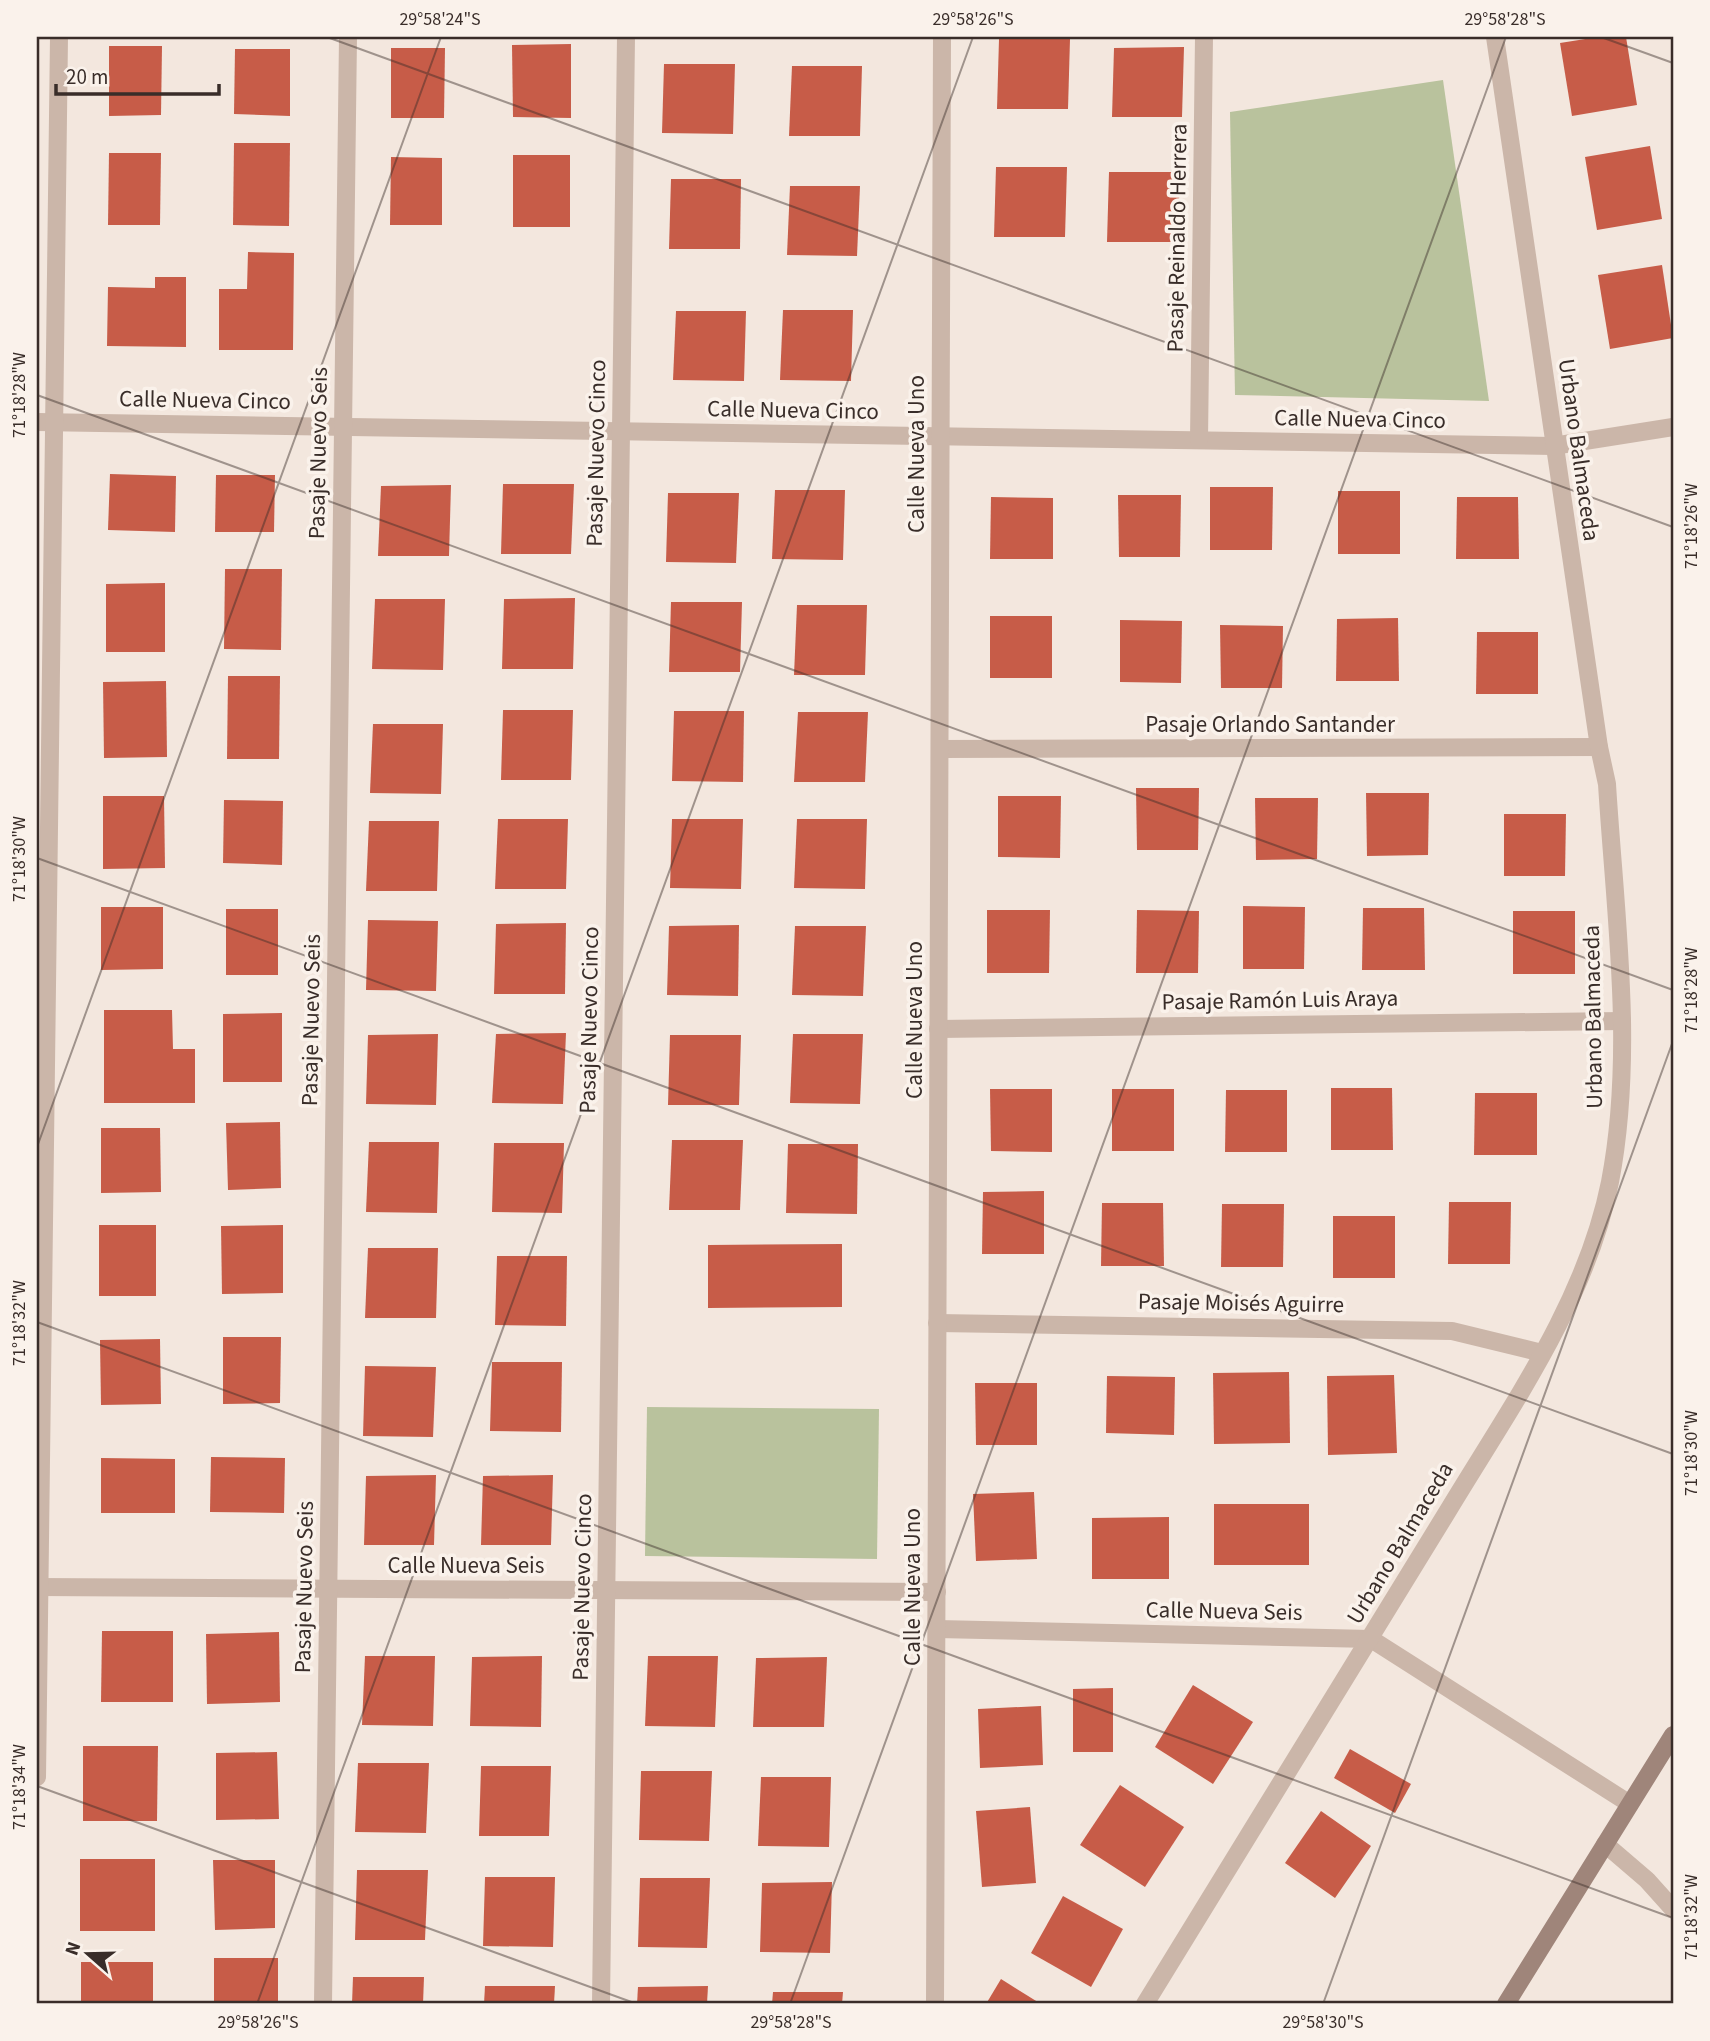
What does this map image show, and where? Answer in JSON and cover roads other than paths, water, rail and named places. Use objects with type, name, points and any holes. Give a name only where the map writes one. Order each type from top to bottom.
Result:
[{"type":"street","points":[[37,1777],[45,422],[59,37]]},
{"type":"street","name":"Pasaje Nuevo Seis","points":[[323,2004],[348,37]]},
{"type":"street","name":"Pasaje Nuevo Cinco","points":[[601,2004],[626,37]]},
{"type":"street","name":"Calle Nueva Uno","points":[[935,2004],[942,37]]},
{"type":"street","name":"Pasaje Reinaldo Herrera","points":[[1199,440],[1205,37]]},
{"type":"street","name":"Urbano Balmaceda","points":[[1145,2004],[1371,1639],[1542,1353],[1571,1297],[1595,1238],[1609,1185],[1623,1076],[1607,783],[1599,747],[1553,446],[1495,37]]},
{"type":"street","name":"Calle Nueva Cinco","points":[[45,422],[1553,446],[1673,427]]},
{"type":"street","name":"Pasaje Orlando Santander","points":[[941,749],[1599,747]]},
{"type":"street","name":"Pasaje Ramón Luis Araya","points":[[939,1029],[1622,1021]]},
{"type":"street","name":"Pasaje Moisés Aguirre","points":[[937,1323],[1452,1331],[1542,1353]]},
{"type":"street","name":"Calle Nueva Seis","points":[[38,1587],[937,1592]]},
{"type":"street","name":"Calle Nueva Seis","points":[[937,1629],[1371,1639]]},
{"type":"street","points":[[1371,1639],[1630,1804]]},
{"type":"street","points":[[1506,2004],[1673,1735]]},
{"type":"street","points":[[1605,1844],[1647,1880],[1673,1909]]}]
